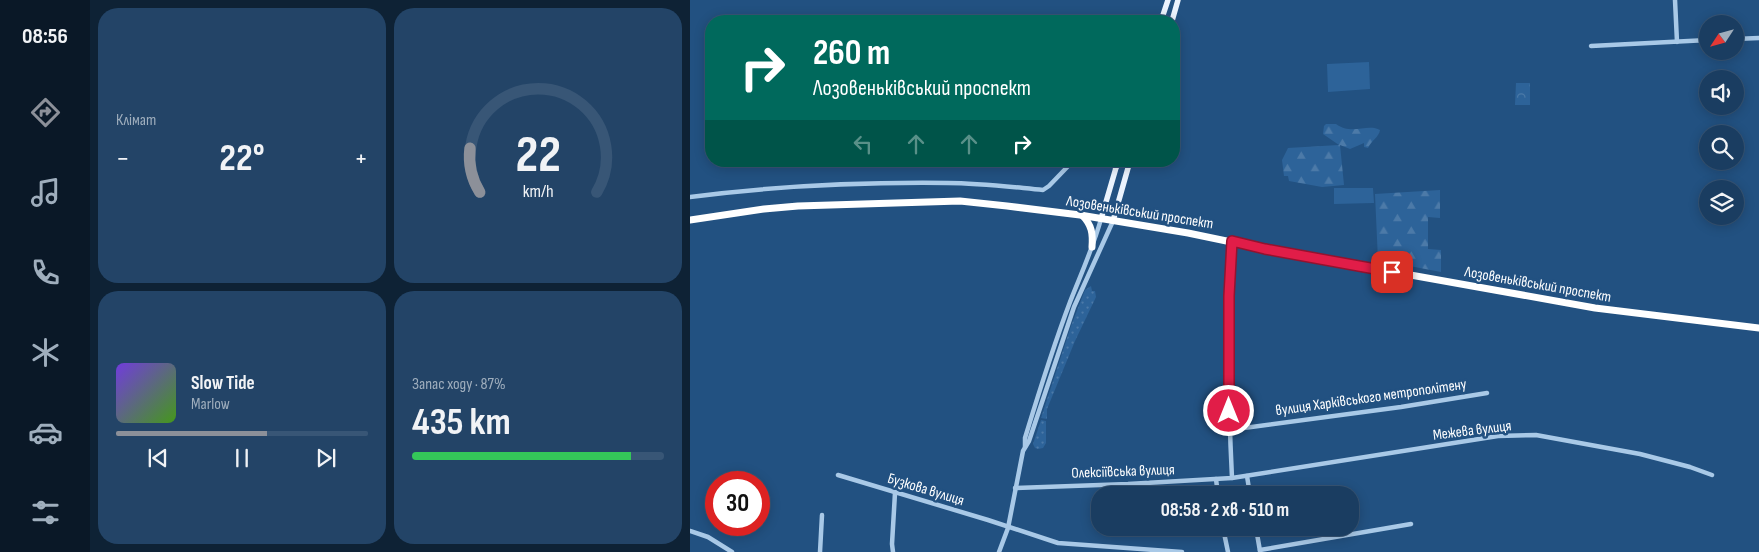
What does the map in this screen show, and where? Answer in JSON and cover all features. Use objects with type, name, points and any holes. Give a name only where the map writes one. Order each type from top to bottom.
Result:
[{"type":"highway","name":"Лозовеньківський проспект","points":[[690,220],[783,207],[950,201],[1007,206],[1082,215],[1232,241],[1265,249],[1588,307],[1759,328]]},
{"type":"highway","points":[[1082,215],[1092,230],[1092,247]]},
{"type":"main road","points":[[1163,15],[1168,0]]},
{"type":"main road","points":[[1174,15],[1178,0]]},
{"type":"main road","points":[[1101,219],[1116,167]]},
{"type":"main road","points":[[1112,221],[1128,167]]},
{"type":"street","points":[[1675,0],[1677,42]]},
{"type":"street","points":[[1744,39],[1759,38]]},
{"type":"street","points":[[1591,46],[1699,41]]},
{"type":"street","points":[[690,196],[833,184],[980,184],[1043,190],[1050,186],[1067,167]]},
{"type":"street","points":[[999,552],[1008,528],[1025,447],[1025,438],[1043,378],[1101,219]]},
{"type":"street","points":[[1025,447],[1029,441],[1074,307],[1112,221]]},
{"type":"street","points":[[1232,241],[1229,296],[1229,430],[1232,478]]},
{"type":"street","points":[[1082,272],[1089,274]]},
{"type":"street","name":"вулиця Харківського метрополітену","points":[[1229,430],[1401,407],[1486,393]]},
{"type":"street","name":"Межева вулиця","points":[[1232,478],[1498,436],[1536,435],[1640,454],[1690,467],[1712,475]]},
{"type":"street","name":"Бузкова вулиця","points":[[838,475],[1058,543],[1182,552]]},
{"type":"street","points":[[1247,476],[1249,486]]},
{"type":"street","name":"Олексіївська вулиця","points":[[1015,488],[1232,478]]},
{"type":"street","points":[[1216,479],[1217,486]]},
{"type":"street","points":[[894,552],[892,544],[895,493]]},
{"type":"street","points":[[820,552],[822,515]]},
{"type":"street","points":[[1257,536],[1260,551],[1412,524]]},
{"type":"street","points":[[690,531],[708,537],[732,552]]},
{"type":"street","points":[[1225,536],[1228,552]]},
{"type":"green space","points":[[1369,62],[1370,89],[1328,92],[1327,64]]},
{"type":"green space","points":[[1516,83],[1530,83],[1530,105],[1515,105]]},
{"type":"green space","points":[[1326,124],[1336,124],[1348,129],[1375,128],[1380,130],[1368,148],[1364,147],[1364,143],[1350,149],[1340,145],[1344,185],[1322,187],[1289,181],[1288,176],[1284,176],[1282,160],[1288,148],[1339,145],[1323,134]]},
{"type":"green space","points":[[1334,188],[1373,188],[1374,203],[1334,204]]},
{"type":"green space","points":[[1440,190],[1440,218],[1428,217],[1428,249],[1441,250],[1441,272],[1378,260],[1375,194]]},
{"type":"green space","points":[[1091,286],[1092,291],[1095,291],[1096,297],[1075,341],[1047,409],[1047,419],[1041,418],[1071,326],[1085,290]]},
{"type":"green space","points":[[1041,420],[1046,421],[1046,443],[1043,448],[1038,449],[1033,444]]},
{"type":"route","points":[[1229,411],[1229,296],[1232,241],[1265,249],[1392,272]]}]
